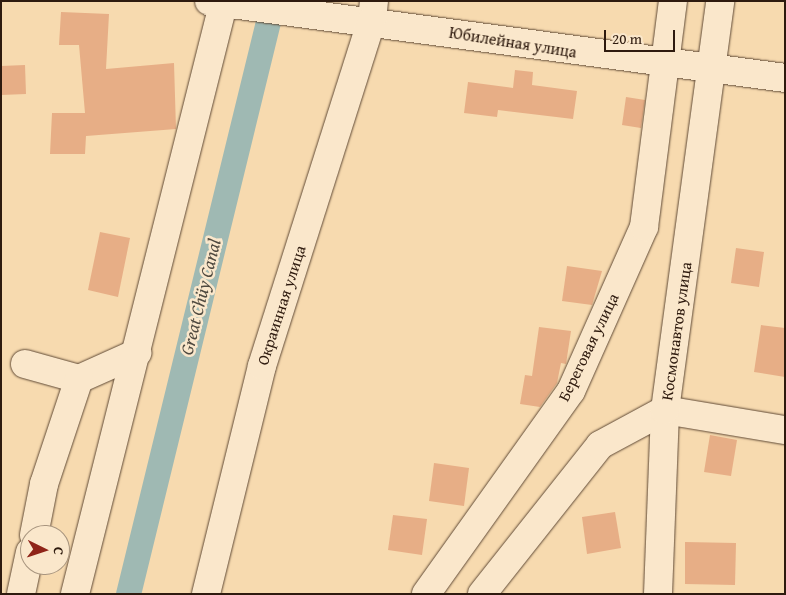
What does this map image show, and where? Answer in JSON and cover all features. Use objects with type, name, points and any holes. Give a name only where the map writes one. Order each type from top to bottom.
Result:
[{"type":"street","name":"Береговая улица","points":[[426,594],[575,382],[644,227],[668,65],[673,1]]},
{"type":"street","name":"Космонавтов улица","points":[[658,594],[665,410],[714,70],[720,1]]},
{"type":"street","name":"Юбилейная улица","points":[[224,3],[369,14],[668,65],[785,78]]},
{"type":"street","points":[[75,594],[224,3]]},
{"type":"street","name":"Окраинная улица","points":[[206,594],[262,366],[369,14]]},
{"type":"street","points":[[25,364],[79,380],[137,353]]},
{"type":"street","points":[[36,525],[44,484],[79,380]]},
{"type":"street","points":[[482,594],[600,445],[665,410],[785,430]]},
{"type":"street","points":[[22,594],[26,575]]},
{"type":"building","points":[[61,12],[109,14],[106,69],[174,63],[176,129],[86,136],[85,154],[50,154],[52,113],[85,113],[79,45],[59,45]]},
{"type":"building","points":[[25,65],[26,94],[1,95],[1,66]]},
{"type":"building","points":[[515,70],[533,72],[532,85],[577,91],[573,119],[498,110],[497,117],[464,113],[468,82],[513,88]]},
{"type":"building","points":[[626,97],[645,100],[641,128],[622,125]]},
{"type":"building","points":[[100,232],[130,238],[118,297],[88,290]]},
{"type":"building","points":[[736,248],[764,252],[759,287],[731,283]]},
{"type":"building","points":[[567,266],[602,271],[592,305],[562,301]]},
{"type":"building","points":[[761,325],[785,328],[785,377],[754,372]]},
{"type":"building","points":[[539,327],[571,331],[566,364],[561,363],[557,383],[540,407],[520,404],[525,375],[532,376]]},
{"type":"building","points":[[710,435],[737,440],[731,476],[704,472]]},
{"type":"building","points":[[434,463],[469,468],[464,506],[429,501]]},
{"type":"building","points":[[615,512],[621,548],[587,554],[582,517]]},
{"type":"building","points":[[393,515],[427,519],[422,555],[388,550]]},
{"type":"building","points":[[685,542],[736,543],[735,585],[685,584]]},
{"type":"waterway","name":"Great Chüy Canal","points":[[128,594],[273,1]]}]
